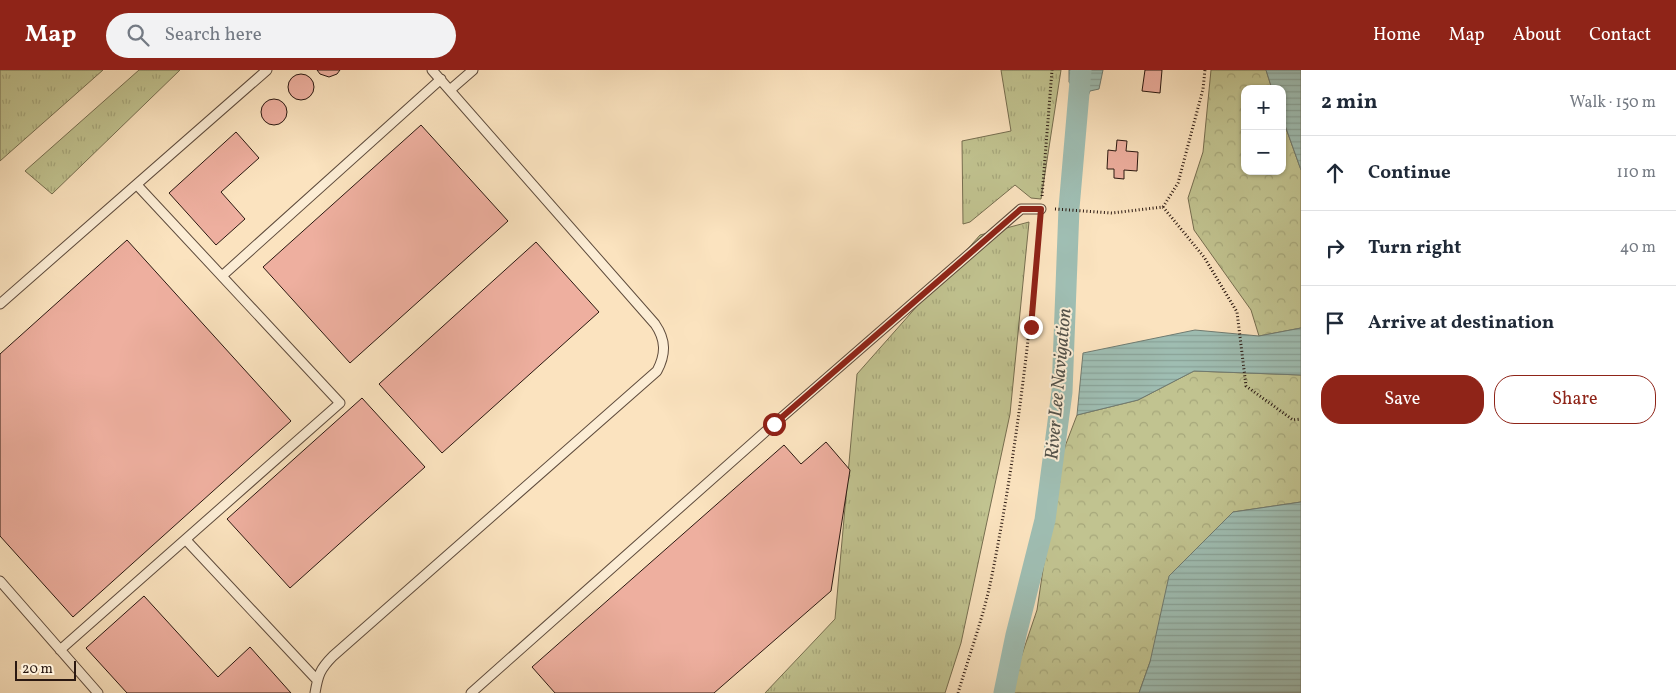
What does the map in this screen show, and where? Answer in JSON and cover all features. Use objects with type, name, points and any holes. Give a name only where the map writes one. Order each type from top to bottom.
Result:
[{"type":"lane","points":[[0,304],[267,70]]},
{"type":"lane","points":[[316,693],[323,666],[333,656],[657,371],[662,361],[662,334],[655,324],[432,70]]},
{"type":"lane","points":[[450,90],[473,70]]},
{"type":"lane","points":[[222,276],[441,80]]},
{"type":"lane","points":[[60,650],[340,402],[137,184]]},
{"type":"lane","points":[[471,693],[766,430],[1021,209],[1046,209]]},
{"type":"lane","points":[[186,540],[318,680]]},
{"type":"lane","points":[[0,582],[98,693]]},
{"type":"path","points":[[958,693],[990,582],[1004,506],[1031,327],[1046,209],[1052,70]]},
{"type":"path","points":[[1046,209],[1112,213],[1163,206],[1178,183],[1204,89],[1205,70]]},
{"type":"path","points":[[1163,206],[1204,257],[1237,312],[1246,386],[1293,420],[1301,419]]},
{"type":"green space","points":[[0,70],[103,70],[0,161]]},
{"type":"green space","points":[[139,70],[180,70],[52,194],[25,171]]},
{"type":"green space","points":[[1001,70],[1061,70],[1041,199],[1031,198],[1015,185],[970,222],[963,224],[962,141],[1011,131]]},
{"type":"green space","points":[[1211,70],[1266,70],[1271,85],[1241,85],[1241,175],[1286,175],[1286,128],[1301,170],[1301,328],[1259,336],[1251,310],[1194,230],[1188,198],[1203,152]]},
{"type":"green space","points":[[1029,222],[1010,414],[961,643],[945,693],[765,693],[835,619],[857,374],[980,235]]},
{"type":"green space","points":[[1194,371],[1301,375],[1301,502],[1233,512],[1150,662],[1139,693],[1009,693],[1037,610],[1059,462],[1077,415],[1138,400]]},
{"type":"water","points":[[1069,70],[1103,70],[1099,89],[1090,91],[1088,96],[1079,96],[1069,82]]},
{"type":"water","points":[[1266,70],[1301,70],[1301,170],[1286,128],[1286,85],[1271,85]]},
{"type":"water","points":[[1071,110],[1084,110],[1077,195],[1064,193]]},
{"type":"water","points":[[1301,328],[1301,375],[1194,371],[1138,400],[1077,415],[1083,353],[1195,330],[1259,336]]},
{"type":"water","points":[[1301,502],[1301,693],[1139,693],[1150,662],[1169,576],[1233,512]]},
{"type":"building","points":[[317,70],[340,70],[337,74],[329,77],[320,74]]},
{"type":"building","points":[[1145,70],[1162,70],[1160,93],[1142,91]]},
{"type":"building","points":[[301,74],[311,77],[314,87],[311,97],[301,100],[291,97],[288,87],[291,77]]},
{"type":"building","points":[[274,99],[284,102],[287,112],[284,122],[274,125],[264,122],[261,112],[264,102]]},
{"type":"building","points":[[421,125],[508,221],[350,363],[263,267]]},
{"type":"building","points":[[236,132],[259,158],[221,192],[245,219],[216,245],[169,193]]},
{"type":"building","points":[[1117,140],[1127,141],[1126,151],[1138,152],[1137,171],[1124,170],[1124,179],[1114,178],[1114,169],[1107,169],[1108,150],[1116,151]]},
{"type":"building","points":[[127,240],[291,421],[73,617],[0,536],[0,354]]},
{"type":"building","points":[[536,242],[599,312],[442,453],[379,384]]},
{"type":"building","points":[[362,398],[425,467],[290,588],[227,519]]},
{"type":"building","points":[[826,442],[850,470],[831,591],[714,693],[555,693],[532,667],[784,445],[801,464]]},
{"type":"building","points":[[144,596],[218,677],[250,647],[291,693],[127,693],[86,648]]},
{"type":"waterway","name":"River Lee Navigation","points":[[1004,693],[1016,635],[1045,520],[1062,392],[1069,208],[1081,70]]},
{"type":"route","points":[[774,424],[1021,209],[1041,209],[1031,327]]}]
